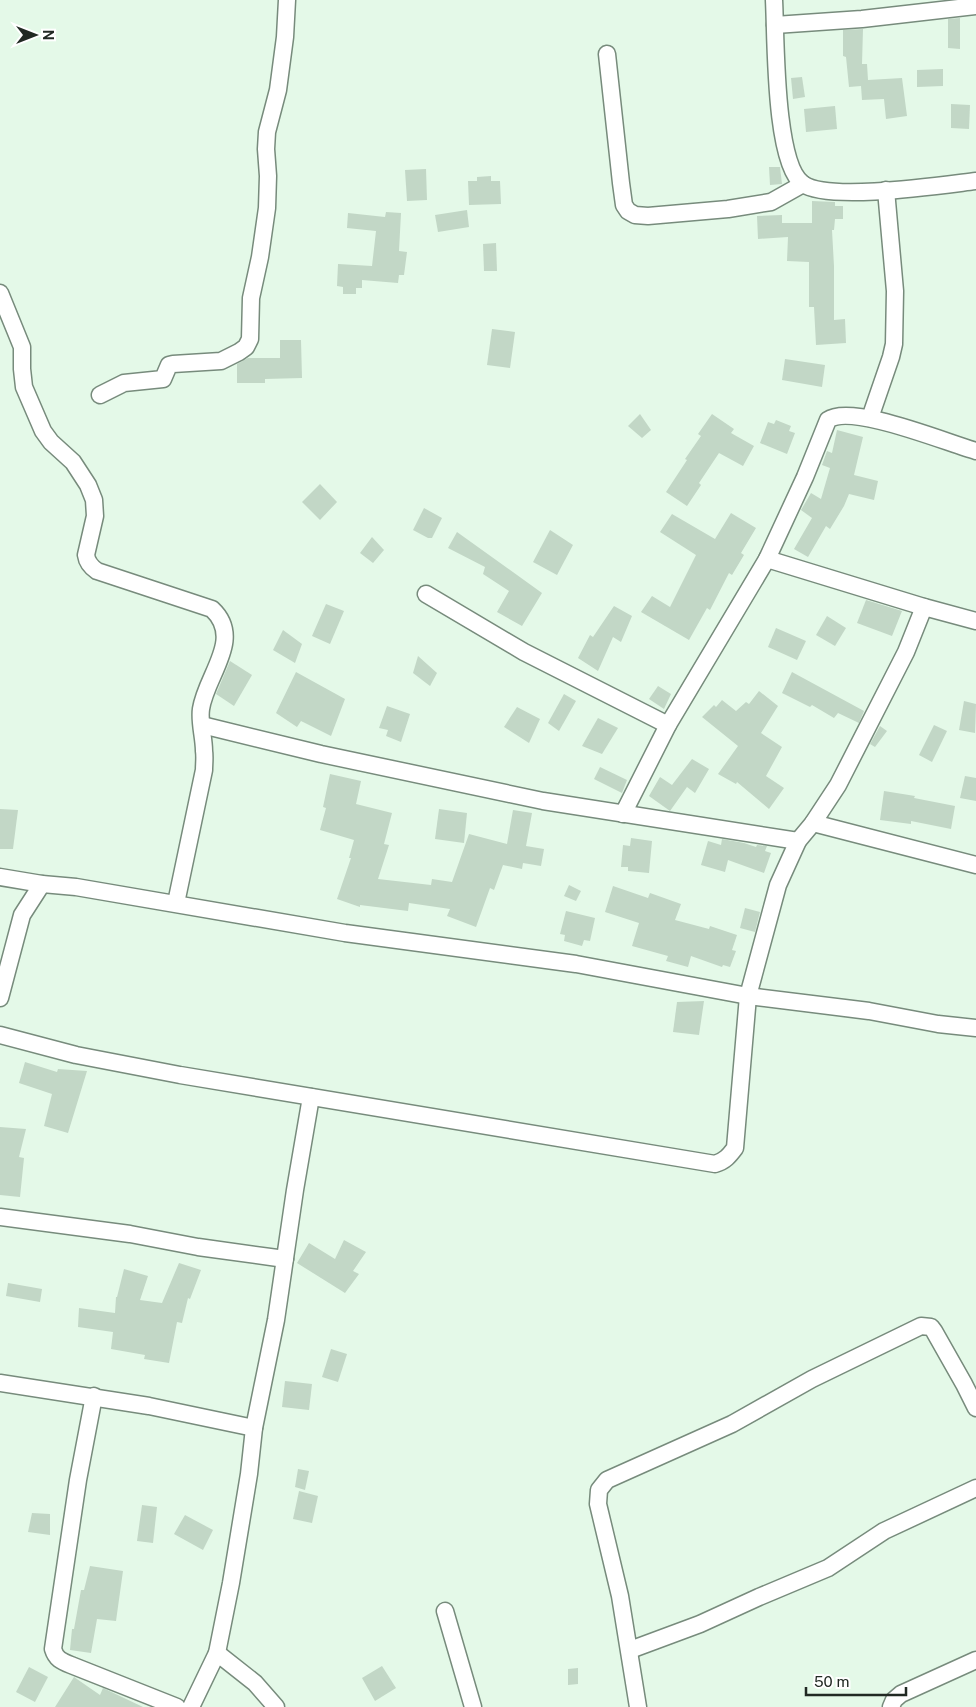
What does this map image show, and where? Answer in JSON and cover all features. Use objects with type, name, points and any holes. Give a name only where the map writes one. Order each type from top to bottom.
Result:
[{"type":"street","points":[[100,394],[124,383],[163,379],[169,365],[221,361],[246,347],[250,339],[251,298],[260,256],[267,208],[267,132],[278,90],[285,36],[287,0]]},
{"type":"street","points":[[774,0],[779,106],[788,154],[795,175],[803,184],[816,190],[829,192],[886,190],[976,181]]},
{"type":"street","points":[[775,25],[862,20],[976,6]]},
{"type":"street","points":[[607,54],[624,205],[628,211],[635,215],[648,216],[728,209],[771,202],[803,184]]},
{"type":"street","points":[[870,418],[894,344],[895,291],[886,190]]},
{"type":"street","points":[[0,293],[22,347],[24,387],[44,431],[51,442],[73,462],[88,484],[94,500],[94,516],[86,555],[86,559],[91,567],[97,571],[212,610],[223,622],[225,634],[224,648],[204,696],[201,710],[205,752],[204,770],[176,903]]},
{"type":"street","points":[[623,814],[668,725],[767,559],[805,477],[828,420],[838,415],[870,418],[976,451]]},
{"type":"street","points":[[767,559],[924,608],[976,621]]},
{"type":"street","points":[[426,594],[524,652],[668,725]]},
{"type":"street","points":[[0,1035],[95,1058],[180,1075],[715,1164],[728,1158],[735,1148],[748,996],[778,885],[798,841],[813,823],[838,785],[906,652],[924,608]]},
{"type":"street","points":[[202,725],[330,756],[542,801],[798,841]]},
{"type":"street","points":[[813,823],[976,865]]},
{"type":"street","points":[[0,877],[176,903],[345,933],[576,964],[748,996],[869,1011],[938,1024],[976,1028]]},
{"type":"street","points":[[0,998],[22,914],[42,884]]},
{"type":"street","points":[[191,1707],[218,1653],[244,1508],[254,1428],[276,1320],[303,1135],[311,1097]]},
{"type":"street","points":[[0,1217],[130,1234],[198,1247],[285,1259]]},
{"type":"street","points":[[638,1707],[620,1596],[598,1504],[599,1490],[607,1480],[732,1424],[812,1379],[921,1326],[931,1327],[970,1381],[976,1408]]},
{"type":"street","points":[[0,1383],[94,1396],[254,1428]]},
{"type":"street","points":[[94,1396],[78,1480],[54,1649],[55,1655],[59,1660],[70,1665],[176,1707]]},
{"type":"street","points":[[630,1650],[700,1624],[828,1568],[884,1531],[976,1488]]},
{"type":"street","points":[[445,1611],[473,1707]]},
{"type":"street","points":[[218,1653],[255,1683],[276,1707]]},
{"type":"street","points":[[891,1707],[894,1700],[901,1694],[976,1660]]},
{"type":"building","points":[[960,18],[960,49],[948,48],[948,19]]},
{"type":"building","points":[[863,29],[862,64],[867,64],[868,80],[902,78],[907,116],[886,119],[884,99],[862,100],[861,86],[849,87],[846,57],[843,56],[843,30]]},
{"type":"building","points":[[943,69],[943,86],[917,87],[917,70]]},
{"type":"building","points":[[802,77],[805,97],[793,99],[791,78]]},
{"type":"building","points":[[951,104],[970,105],[969,129],[951,128]]},
{"type":"building","points":[[835,106],[837,129],[806,132],[804,109]]},
{"type":"building","points":[[769,167],[780,167],[782,184],[770,185]]},
{"type":"building","points":[[426,169],[427,200],[407,201],[405,170]]},
{"type":"building","points":[[491,176],[491,181],[500,181],[501,204],[469,205],[468,181],[477,181],[477,177]]},
{"type":"building","points":[[812,201],[835,202],[835,206],[843,206],[843,219],[835,219],[834,230],[832,230],[834,320],[845,319],[846,343],[816,345],[814,307],[809,307],[809,262],[787,261],[788,237],[758,239],[757,216],[782,215],[782,223],[812,223]]},
{"type":"building","points":[[467,210],[469,227],[438,232],[435,215]]},
{"type":"building","points":[[386,212],[401,213],[399,251],[407,252],[404,275],[399,275],[398,283],[362,280],[362,288],[356,288],[356,294],[343,294],[343,287],[337,286],[338,264],[372,266],[376,231],[347,228],[348,213],[385,217]]},
{"type":"building","points":[[496,243],[497,271],[484,271],[483,244]]},
{"type":"building","points":[[492,329],[515,332],[510,368],[487,365]]},
{"type":"building","points":[[280,340],[301,340],[302,378],[265,379],[265,383],[237,383],[237,364],[248,358],[280,358]]},
{"type":"building","points":[[785,359],[825,365],[822,387],[782,380]]},
{"type":"building","points":[[640,414],[651,430],[642,438],[628,426]]},
{"type":"building","points":[[712,414],[734,429],[731,433],[754,446],[743,466],[719,453],[699,483],[701,485],[687,506],[666,492],[701,436],[698,434]]},
{"type":"building","points":[[776,420],[791,426],[789,431],[795,433],[787,454],[760,443],[768,422],[774,424]]},
{"type":"building","points":[[837,430],[863,437],[854,475],[878,481],[874,500],[849,494],[830,529],[826,526],[808,557],[794,549],[812,518],[801,510],[811,493],[821,499],[830,468],[822,465],[827,451],[832,453]]},
{"type":"building","points":[[320,484],[337,502],[320,520],[302,502]]},
{"type":"building","points":[[424,508],[442,518],[432,538],[428,538],[413,530]]},
{"type":"building","points":[[731,513],[756,528],[741,553],[744,555],[732,575],[729,573],[710,610],[707,608],[689,640],[641,612],[652,596],[670,607],[696,555],[660,532],[672,514],[715,539]]},
{"type":"building","points":[[550,530],[573,545],[557,575],[533,562]]},
{"type":"building","points":[[457,532],[542,593],[522,626],[497,612],[509,591],[483,574],[485,567],[448,548]]},
{"type":"building","points":[[372,537],[384,550],[373,563],[360,553]]},
{"type":"building","points":[[866,600],[902,611],[892,636],[857,623]]},
{"type":"building","points":[[326,604],[344,611],[330,644],[312,636]]},
{"type":"building","points":[[614,606],[632,616],[621,642],[613,637],[598,671],[578,658],[590,635],[593,637]]},
{"type":"building","points":[[827,616],[846,628],[835,646],[816,635]]},
{"type":"building","points":[[776,628],[806,641],[797,660],[768,647]]},
{"type":"building","points":[[283,630],[302,644],[295,663],[273,650]]},
{"type":"building","points":[[418,656],[437,673],[430,686],[413,673]]},
{"type":"building","points":[[230,661],[252,675],[234,706],[216,694]]},
{"type":"building","points":[[296,672],[345,699],[331,736],[301,721],[297,727],[276,713]]},
{"type":"building","points":[[792,672],[864,711],[859,723],[838,713],[834,718],[812,705],[810,707],[782,693]]},
{"type":"building","points":[[658,686],[671,694],[664,709],[649,699]]},
{"type":"building","points":[[759,691],[778,706],[761,733],[782,747],[766,776],[784,788],[769,809],[737,782],[736,784],[718,774],[738,746],[702,717],[722,700],[736,711],[746,702],[749,704]]},
{"type":"building","points":[[564,694],[576,701],[559,731],[548,723]]},
{"type":"building","points":[[964,701],[976,704],[975,733],[959,730]]},
{"type":"building","points":[[387,706],[410,714],[401,742],[386,736],[388,730],[379,728]]},
{"type":"building","points":[[517,707],[540,719],[529,743],[504,727]]},
{"type":"building","points":[[598,718],[618,728],[602,754],[582,746]]},
{"type":"building","points":[[934,725],[947,731],[932,762],[919,755]]},
{"type":"building","points":[[880,726],[887,731],[875,747],[870,744]]},
{"type":"building","points":[[692,759],[709,769],[695,793],[687,787],[670,811],[649,796],[660,777],[672,785]]},
{"type":"building","points":[[600,767],[627,780],[622,793],[594,779]]},
{"type":"building","points":[[330,774],[361,781],[356,804],[392,813],[384,844],[389,845],[378,879],[431,885],[432,879],[452,882],[469,834],[507,844],[513,810],[532,813],[526,846],[544,849],[541,866],[523,863],[522,869],[503,865],[494,890],[490,888],[476,927],[447,916],[450,909],[409,903],[408,911],[360,905],[360,907],[337,899],[351,858],[349,858],[354,840],[320,830],[326,808],[323,807]]},
{"type":"building","points":[[965,776],[976,778],[976,801],[960,798]]},
{"type":"building","points":[[884,791],[915,796],[914,798],[955,806],[951,829],[911,821],[911,824],[880,820]]},
{"type":"building","points":[[0,809],[18,810],[13,849],[0,849]]},
{"type":"building","points":[[439,809],[467,813],[464,843],[435,839]]},
{"type":"building","points":[[631,838],[652,841],[649,873],[628,871],[628,867],[621,867],[623,845],[630,846]]},
{"type":"building","points":[[722,839],[756,847],[757,845],[767,846],[765,851],[771,853],[764,873],[728,860],[725,872],[701,865],[708,841],[721,845]]},
{"type":"building","points":[[569,885],[581,891],[576,901],[564,896]]},
{"type":"building","points":[[613,886],[648,898],[650,893],[681,904],[675,920],[709,929],[710,926],[737,935],[732,950],[736,951],[730,967],[723,965],[722,967],[691,956],[688,967],[666,961],[668,956],[632,946],[639,923],[605,912]]},
{"type":"building","points":[[745,908],[760,912],[755,932],[740,928]]},
{"type":"building","points":[[566,911],[595,918],[590,941],[584,940],[582,946],[564,941],[565,935],[560,934]]},
{"type":"building","points":[[704,1001],[699,1035],[673,1032],[677,1002]]},
{"type":"building","points":[[25,1062],[57,1072],[58,1069],[87,1071],[68,1133],[44,1126],[52,1094],[19,1083]]},
{"type":"building","points":[[0,1127],[26,1129],[19,1157],[24,1158],[20,1197],[0,1195]]},
{"type":"building","points":[[344,1240],[366,1252],[353,1271],[359,1274],[345,1293],[297,1263],[309,1243],[335,1259]]},
{"type":"building","points":[[179,1263],[201,1270],[190,1299],[188,1298],[182,1323],[177,1322],[169,1363],[144,1359],[145,1355],[111,1349],[113,1332],[78,1327],[79,1308],[115,1313],[116,1297],[124,1269],[148,1276],[140,1300],[162,1303]]},
{"type":"building","points":[[8,1283],[42,1289],[40,1302],[6,1296]]},
{"type":"building","points":[[331,1349],[347,1354],[338,1382],[322,1377]]},
{"type":"building","points":[[285,1381],[312,1384],[309,1410],[282,1407]]},
{"type":"building","points":[[298,1469],[309,1471],[305,1490],[295,1487]]},
{"type":"building","points":[[299,1491],[318,1496],[312,1523],[293,1519]]},
{"type":"building","points":[[142,1505],[157,1507],[153,1543],[137,1541]]},
{"type":"building","points":[[32,1513],[50,1514],[50,1535],[28,1532]]},
{"type":"building","points":[[185,1515],[213,1530],[203,1550],[174,1534]]},
{"type":"building","points":[[90,1566],[123,1571],[116,1621],[97,1619],[91,1653],[70,1650],[72,1629],[74,1629],[81,1590],[84,1590]]},
{"type":"building","points":[[382,1666],[396,1688],[375,1701],[362,1678]]},
{"type":"building","points":[[29,1667],[48,1677],[35,1702],[16,1692]]},
{"type":"building","points":[[578,1668],[578,1684],[568,1685],[568,1669]]},
{"type":"building","points":[[74,1677],[100,1695],[103,1688],[143,1707],[55,1707]]}]
